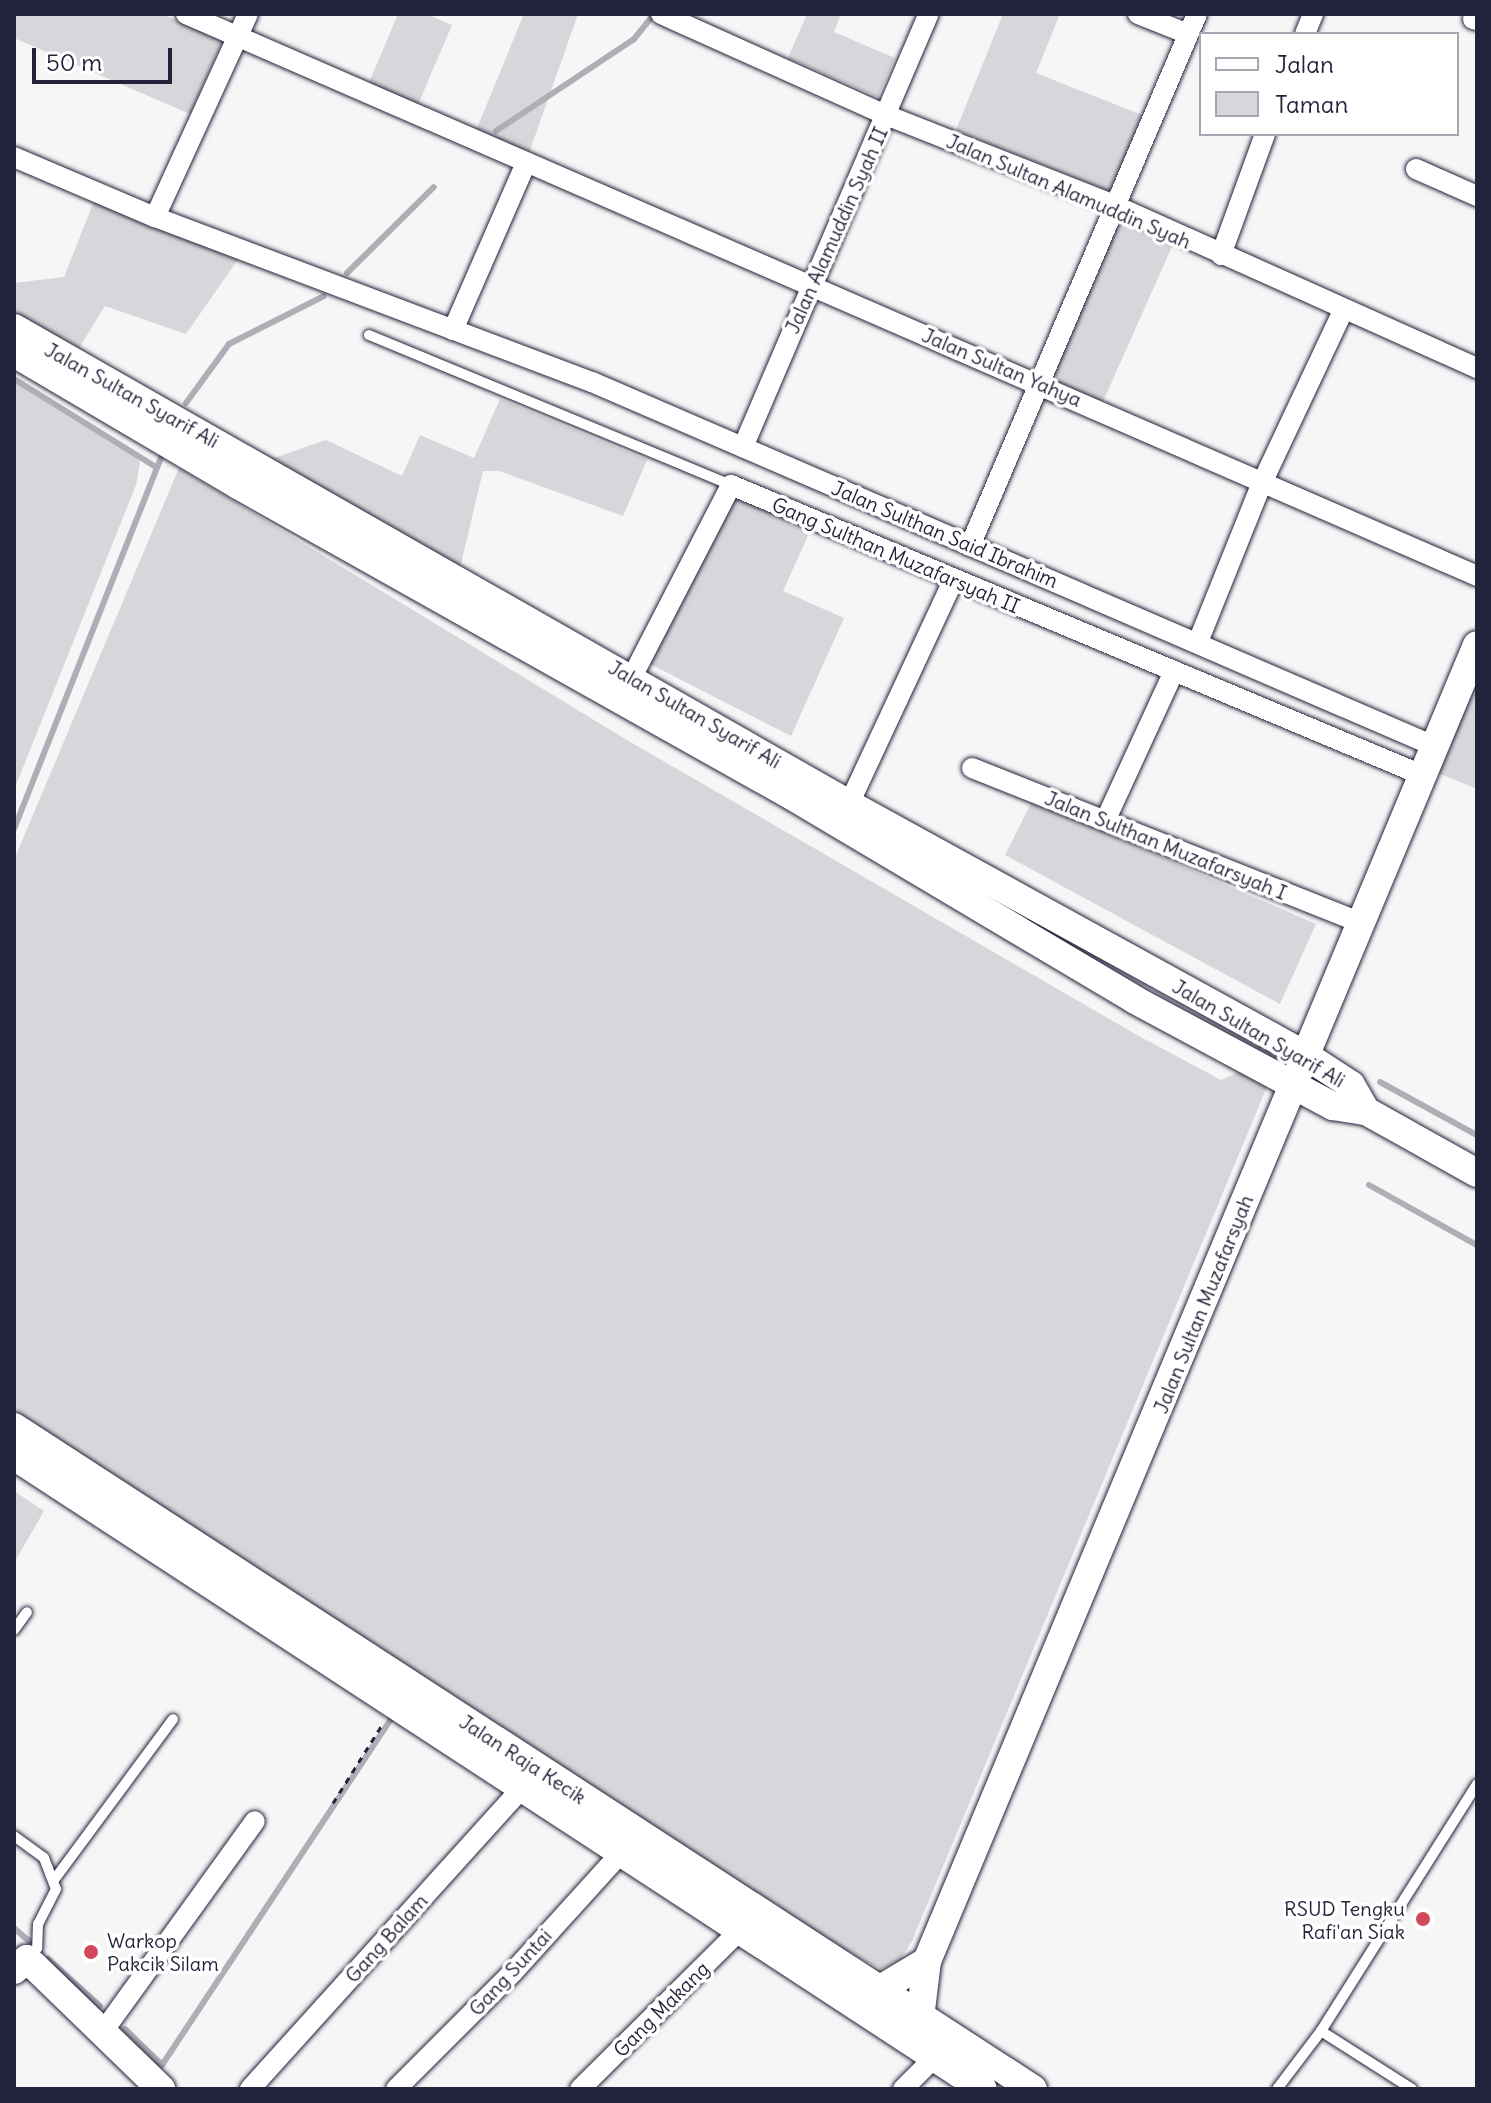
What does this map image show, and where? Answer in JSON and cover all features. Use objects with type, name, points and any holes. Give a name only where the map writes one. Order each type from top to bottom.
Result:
[{"type":"street","name":"Jalan Sultan Yahya","points":[[186,14],[810,286],[1042,383],[1477,576]]},
{"type":"street","points":[[155,217],[248,14]]},
{"type":"street","name":"Jalan Alamuddin Syah II","points":[[743,447],[929,14]]},
{"type":"street","points":[[1138,14],[1188,34]]},
{"type":"street","points":[[970,546],[1197,14]]},
{"type":"street","name":"Jalan Sultan Alamuddin Syah","points":[[665,16],[886,115],[1114,205],[1343,311],[1477,368]]},
{"type":"street","points":[[1221,255],[1264,136]]},
{"type":"street","name":"Jalan Sulthan Said Ibrahim","points":[[14,157],[155,217],[453,330],[743,447],[1434,746]]},
{"type":"street","points":[[453,330],[526,163]]},
{"type":"street","points":[[1416,169],[1477,196]]},
{"type":"street","points":[[1198,642],[1262,483],[1343,311]]},
{"type":"street","name":"Jalan Sultan Syarif Ali","points":[[14,328],[226,463],[1135,1000],[1292,1081],[1333,1106],[1366,1111],[1477,1173]]},
{"type":"street","name":"Jalan Sultan Syarif Ali","points":[[14,353],[632,677],[849,804],[1305,1055],[1351,1085],[1366,1111]]},
{"type":"street","points":[[632,677],[731,485]]},
{"type":"street","name":"Gang Sulthan Muzafarsyah II","points":[[731,485],[953,581],[1422,775]]},
{"type":"street","points":[[849,804],[953,581]]},
{"type":"street","name":"Jalan Sultan Muzafarsyah","points":[[920,2018],[927,1961],[1161,1408],[1292,1081],[1477,645]]},
{"type":"street","points":[[1106,819],[1174,671]]},
{"type":"street","name":"Jalan Sulthan Muzafarsyah I","points":[[972,768],[1361,923]]},
{"type":"street","name":"Jalan Raja Kecik","points":[[14,1427],[83,1487],[395,1704],[622,1852],[701,1889],[741,1929],[983,2089]]},
{"type":"street","name":"Jalan Raja Kecik","points":[[14,1456],[83,1487],[701,1889],[877,1991],[1033,2089]]},
{"type":"street","name":"Gang Balam","points":[[250,2089],[522,1788]]},
{"type":"street","points":[[102,2033],[255,1821]]},
{"type":"street","name":"Gang Suntai","points":[[396,2089],[513,1972],[622,1852]]},
{"type":"street","name":"Gang Makang","points":[[580,2089],[741,1929]]},
{"type":"street","points":[[877,1991],[927,1961]]},
{"type":"street","points":[[20,1965],[102,2033],[161,2089]]},
{"type":"street","points":[[903,2089],[936,2056]]},
{"type":"lane","name":"Gang Sulthan Muzafarsyah II","points":[[369,335],[731,485]]},
{"type":"lane","points":[[14,1630],[27,1612]]},
{"type":"lane","points":[[54,1880],[173,1719]]},
{"type":"lane","points":[[1277,2089],[1321,2031],[1477,1784]]},
{"type":"lane","points":[[14,1836],[44,1858],[56,1889],[38,1924],[37,1948],[20,1965]]},
{"type":"lane","points":[[1321,2031],[1412,2089]]},
{"type":"path","points":[[333,1803],[395,1704]]},
{"type":"green space","points":[[14,14],[162,14],[223,40],[190,114],[14,38]]},
{"type":"green space","points":[[398,14],[426,14],[452,25],[417,107],[368,85]]},
{"type":"green space","points":[[524,14],[578,14],[528,156],[475,133]]},
{"type":"green space","points":[[807,14],[841,14],[834,32],[895,58],[878,97],[788,58]]},
{"type":"green space","points":[[1003,14],[1060,14],[1036,73],[1142,115],[1111,192],[956,130]]},
{"type":"green space","points":[[94,201],[239,258],[186,334],[105,306],[76,353],[14,318],[14,283],[64,277]]},
{"type":"green space","points":[[1119,223],[1172,247],[1103,402],[1050,378]]},
{"type":"green space","points":[[14,379],[129,448],[140,462],[136,485],[14,790]]},
{"type":"green space","points":[[500,399],[647,460],[623,516],[499,471],[483,471],[460,568],[268,460],[326,440],[402,476],[420,435],[474,458]]},
{"type":"green space","points":[[179,468],[627,740],[1137,1035],[1221,1080],[1244,1070],[1269,1082],[912,1941],[900,1960],[881,1969],[840,1948],[14,1411],[14,860]]},
{"type":"green space","points":[[733,495],[811,529],[783,591],[844,618],[791,736],[650,664]]},
{"type":"green space","points":[[1477,680],[1477,789],[1438,773]]},
{"type":"green space","points":[[1032,801],[1316,924],[1280,1004],[1005,855]]},
{"type":"green space","points":[[14,1491],[44,1511],[14,1563]]},
{"type":"waterway","points":[[496,131],[634,39],[654,14]]},
{"type":"waterway","points":[[347,273],[434,187]]},
{"type":"waterway","points":[[186,403],[229,344],[324,296]]},
{"type":"waterway","points":[[14,379],[156,467]]},
{"type":"waterway","points":[[14,829],[161,457]]},
{"type":"waterway","points":[[1380,1082],[1477,1135]]},
{"type":"waterway","points":[[1369,1185],[1477,1245]]},
{"type":"waterway","points":[[125,2029],[162,2065],[391,1719]]},
{"type":"waterway","points":[[14,1928],[29,1941]]},
{"type":"waterway","points":[[48,1959],[100,2006]]},
{"type":"place","name":"RSUD Tengku Rafi'an Siak","points":[[1423,1919]]},
{"type":"place","name":"Warkop Pakcik Silam","points":[[91,1952]]}]
